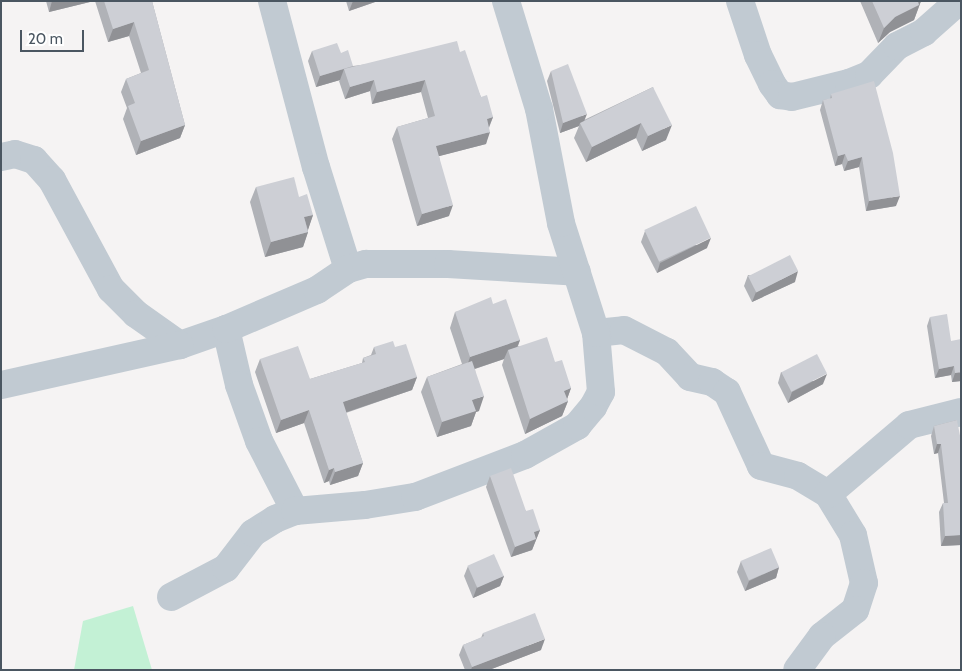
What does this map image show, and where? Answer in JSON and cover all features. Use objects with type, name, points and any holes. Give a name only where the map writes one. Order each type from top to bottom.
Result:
[{"type":"street","points":[[272,1],[316,167],[348,269]]},
{"type":"street","points":[[171,597],[226,568],[253,533],[275,518],[295,511],[365,506],[415,497],[525,455],[577,426],[601,392],[596,332],[560,223],[539,109],[506,1]]},
{"type":"street","points":[[740,1],[758,55],[772,84],[780,94],[792,97],[850,83],[868,75],[897,46],[924,32],[959,5]]},
{"type":"street","points":[[1,156],[16,154],[34,160],[52,180],[111,289],[136,314],[180,345]]},
{"type":"street","points":[[1,385],[180,345],[226,329],[317,290],[348,269],[366,264],[448,264],[577,272]]},
{"type":"street","points":[[226,329],[239,385],[259,440],[295,511]]},
{"type":"street","points":[[596,332],[624,330],[667,352],[690,378],[712,382],[727,392],[761,466],[798,476],[828,494],[853,535],[864,583],[855,610],[822,636],[797,670]]},
{"type":"street","points":[[828,494],[909,425],[961,412]]},
{"type":"green space","points":[[133,606],[152,670],[74,670],[83,621]]},
{"type":"building","points":[[104,1],[152,1],[185,125],[141,141],[128,106],[135,103],[126,79],[149,70],[134,22],[113,29]]},
{"type":"building","points":[[872,1],[918,1],[919,5],[895,17],[884,28]]},
{"type":"building","points":[[457,41],[460,52],[465,50],[481,97],[487,95],[493,117],[487,119],[490,132],[436,146],[453,205],[422,214],[397,127],[435,116],[425,80],[377,92],[374,80],[350,87],[344,69]]},
{"type":"building","points":[[337,43],[341,53],[348,50],[353,66],[320,76],[312,51]]},
{"type":"building","points":[[568,64],[587,114],[563,123],[551,71]]},
{"type":"building","points":[[874,81],[893,153],[900,196],[869,201],[862,157],[848,161],[845,154],[838,156],[823,100],[832,98],[831,94]]},
{"type":"building","points":[[653,87],[672,125],[648,136],[641,123],[592,147],[580,123]]},
{"type":"building","points":[[294,177],[299,197],[307,194],[313,215],[304,217],[308,232],[271,242],[256,187]]},
{"type":"building","points":[[696,206],[711,238],[659,262],[644,230]]},
{"type":"building","points":[[790,255],[798,271],[756,292],[748,276]]},
{"type":"building","points":[[491,297],[493,304],[506,299],[520,340],[470,357],[455,312]]},
{"type":"building","points":[[947,314],[951,341],[961,339],[961,372],[955,373],[954,366],[939,369],[930,317]]},
{"type":"building","points":[[547,337],[555,362],[562,360],[571,388],[564,391],[568,401],[530,419],[508,350]]},
{"type":"building","points":[[393,341],[395,347],[406,344],[417,377],[343,402],[363,463],[335,472],[334,468],[329,470],[309,410],[281,420],[260,359],[298,346],[310,379],[365,362],[363,358],[376,354],[374,347]]},
{"type":"building","points":[[817,354],[827,374],[791,392],[781,372]]},
{"type":"building","points":[[472,361],[484,396],[472,400],[476,411],[442,422],[427,377]]},
{"type":"building","points":[[957,420],[961,441],[961,535],[945,536],[943,503],[948,503],[941,444],[937,444],[934,426]]},
{"type":"building","points":[[511,468],[526,511],[533,509],[540,530],[534,532],[536,539],[515,547],[490,476]]},
{"type":"building","points":[[771,548],[779,567],[749,580],[741,561]]},
{"type":"building","points":[[494,554],[504,576],[477,588],[468,566]]},
{"type":"building","points":[[535,613],[545,639],[472,667],[463,645],[484,636],[483,633]]}]
